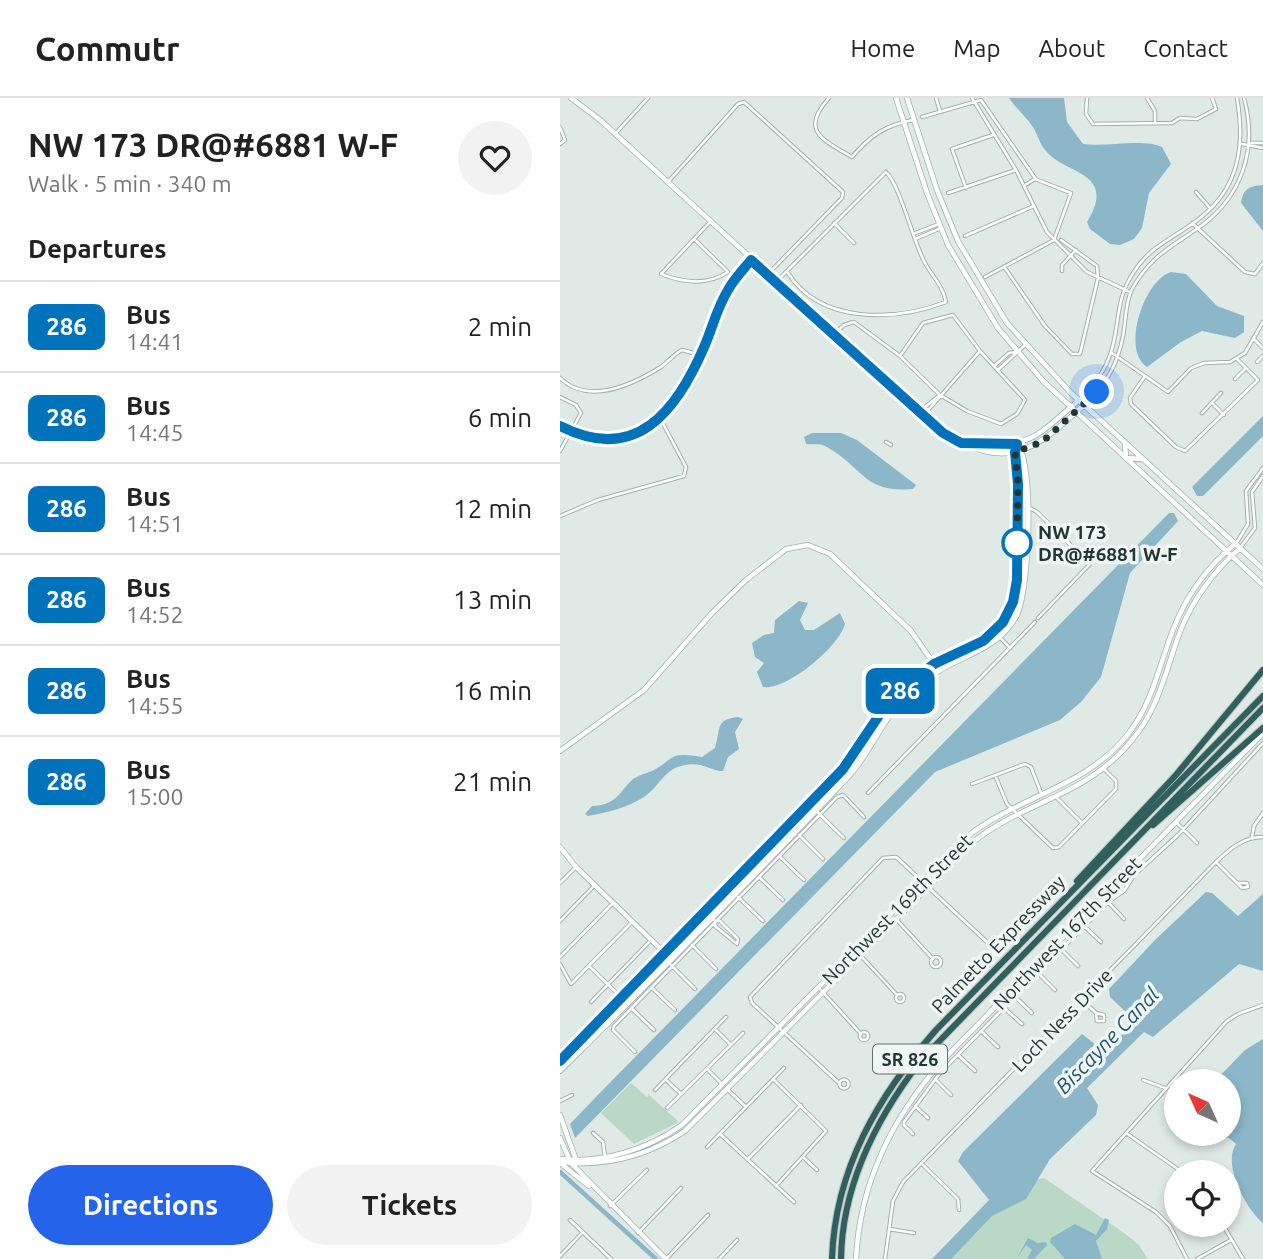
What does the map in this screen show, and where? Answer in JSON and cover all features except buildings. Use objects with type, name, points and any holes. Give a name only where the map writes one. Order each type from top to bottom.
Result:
[{"type":"highway","points":[[1062,902],[1082,874],[1176,775],[1263,670]]},
{"type":"highway","name":"Palmetto Expressway","points":[[832,1259],[838,1206],[848,1170],[880,1102],[936,1030],[1263,696]]},
{"type":"highway","name":"Palmetto Expressway","points":[[841,1259],[847,1206],[861,1162],[876,1127],[905,1081],[922,1059],[1263,708]]},
{"type":"highway","points":[[1142,832],[1163,818],[1263,728]]},
{"type":"street","points":[[571,98],[615,134],[920,415],[961,443],[980,452],[1015,452],[1042,442],[1101,387],[1118,356],[1130,292],[1156,256],[1197,229],[1229,199],[1246,164],[1250,145],[1244,98]]},
{"type":"street","points":[[615,134],[648,98]]},
{"type":"street","points":[[829,98],[819,109],[813,126],[816,134],[852,157],[869,137],[891,124],[914,120]]},
{"type":"street","points":[[896,98],[940,226],[968,282],[1016,352],[1071,407],[1263,585]]},
{"type":"street","points":[[907,98],[950,222],[977,278],[1025,345],[1084,405],[1263,569]]},
{"type":"street","points":[[936,98],[940,111]]},
{"type":"street","points":[[1087,98],[1086,114],[1090,122],[1172,123],[1180,118],[1197,119],[1216,109],[1212,98]]},
{"type":"street","points":[[1147,98],[1155,111],[1155,121]]},
{"type":"street","points":[[961,443],[1017,444],[1038,436],[1096,382],[1111,352],[1125,290],[1138,266],[1157,244],[1192,223],[1210,208],[1230,182],[1242,144],[1237,98]]},
{"type":"street","points":[[973,99],[1025,185],[1054,240],[1069,257],[1098,278],[1130,292]]},
{"type":"street","points":[[922,117],[973,99],[981,100],[1035,179],[1070,193],[1054,240],[985,277]]},
{"type":"street","points":[[667,182],[738,104],[744,102],[843,192],[842,198],[768,274]]},
{"type":"street","points":[[560,127],[565,139],[560,144]]},
{"type":"street","points":[[966,188],[952,149],[993,135]]},
{"type":"street","points":[[1250,145],[1263,143]]},
{"type":"street","points":[[1242,144],[1263,148]]},
{"type":"street","points":[[948,194],[1016,170]]},
{"type":"street","points":[[776,282],[788,273],[886,172],[895,181],[914,237],[946,302],[923,311],[864,316],[822,302],[796,284],[788,273]]},
{"type":"street","points":[[1025,185],[1035,179]]},
{"type":"street","points":[[1196,192],[1210,208]]},
{"type":"street","points":[[965,236],[1034,206]]},
{"type":"street","points":[[694,239],[728,272],[703,282],[662,274],[694,239],[710,222]]},
{"type":"street","points":[[914,237],[927,234],[950,222]]},
{"type":"street","points":[[834,223],[854,243]]},
{"type":"street","points":[[1192,223],[1245,272],[1255,274],[1263,263]]},
{"type":"street","points":[[914,237],[925,229],[940,226]]},
{"type":"street","points":[[925,229],[927,234]]},
{"type":"street","points":[[1005,268],[1045,326],[1076,356],[1082,349],[1098,278],[1095,262],[1061,240]]},
{"type":"street","points":[[1062,271],[1062,265],[1076,250]]},
{"type":"street","points":[[560,426],[592,439],[609,440],[640,433],[660,418],[674,402],[700,355],[727,290],[751,260]]},
{"type":"street","points":[[833,335],[844,325],[854,323],[900,356],[940,395],[967,411],[1001,425],[1017,414],[1025,400],[980,351],[953,315],[923,323],[900,356]]},
{"type":"street","points":[[1111,352],[1168,392],[1191,368],[1204,363],[1237,359],[1245,353],[1263,322]]},
{"type":"street","points":[[1254,338],[1263,348]]},
{"type":"street","points":[[998,370],[1025,345]]},
{"type":"street","points":[[560,378],[577,390],[589,393],[610,389],[654,370],[682,350],[700,355]]},
{"type":"street","points":[[920,415],[980,351]]},
{"type":"street","points":[[994,366],[1009,353],[1016,352]]},
{"type":"street","points":[[1257,362],[1263,356]]},
{"type":"street","points":[[1145,376],[1130,398],[1130,404],[1176,447],[1185,451],[1258,380],[1237,359]]},
{"type":"street","points":[[1236,379],[1246,368]]},
{"type":"street","points":[[1096,382],[1101,387]]},
{"type":"street","points":[[1202,412],[1222,393]]},
{"type":"street","points":[[560,397],[576,405],[581,413],[560,451]]},
{"type":"street","points":[[1212,403],[1224,415]]},
{"type":"street","points":[[560,516],[598,500],[685,474],[686,467],[660,418]]},
{"type":"street","points":[[886,442],[891,445]]},
{"type":"street","points":[[1125,443],[1126,458]]},
{"type":"street","points":[[635,1052],[613,1030],[629,1005],[651,987],[671,962],[799,835],[855,769],[898,705],[939,671],[988,648],[1017,615],[1024,593],[1027,507],[1023,450],[1017,444]]},
{"type":"street","points":[[560,1061],[849,763],[892,699],[934,664],[983,641],[1009,611],[1015,592],[1019,502],[1015,452],[1017,444]]},
{"type":"street","points":[[1126,458],[1143,459]]},
{"type":"street","name":"Northwest 169th Street","points":[[925,884],[973,842],[1016,814],[1057,798],[1104,769],[1124,750],[1141,729],[1157,700],[1194,602],[1231,556],[1248,524],[1248,487],[1263,468]]},
{"type":"street","name":"Northwest 169th Street","points":[[573,1162],[634,1149],[670,1133],[693,1117],[824,993],[968,836],[1011,808],[1077,779],[1120,744],[1150,698],[1183,608],[1205,573],[1226,551],[1237,546],[1255,528],[1252,492],[1263,476]]},
{"type":"street","points":[[868,793],[1090,564],[1037,512],[1019,502]]},
{"type":"street","points":[[560,751],[644,690],[730,595],[772,559],[795,545],[819,547],[830,554],[911,631],[934,664]]},
{"type":"street","points":[[994,631],[1010,648]]},
{"type":"street","points":[[1150,698],[1157,700]]},
{"type":"street","points":[[892,699],[898,705]]},
{"type":"street","name":"Northwest 167th Street","points":[[856,1259],[866,1196],[884,1144],[927,1078],[1263,733]]},
{"type":"street","points":[[913,1134],[904,1123],[935,1079],[1108,902],[1122,892],[1152,856],[1183,830],[1263,743]]},
{"type":"street","points":[[1120,744],[1124,750]]},
{"type":"street","points":[[972,784],[1028,765],[1042,796]]},
{"type":"street","points":[[995,775],[1011,808],[1053,848],[1059,847],[1116,789],[1116,781],[1104,769]]},
{"type":"street","points":[[560,1071],[629,1005],[818,812],[842,795],[864,817]]},
{"type":"street","points":[[1057,798],[1082,823]]},
{"type":"street","points":[[809,804],[844,838]]},
{"type":"street","points":[[1263,813],[1254,826],[1252,837],[1263,837]]},
{"type":"street","points":[[1175,823],[1197,844]]},
{"type":"street","points":[[799,835],[823,859]]},
{"type":"street","name":"Loch Ness Drive","points":[[885,1259],[893,1201],[903,1182],[1216,862],[1231,848],[1252,837]]},
{"type":"street","points":[[560,848],[576,867],[665,953],[695,989]]},
{"type":"street","points":[[779,856],[804,880]]},
{"type":"street","points":[[839,1083],[783,1034],[752,1003],[750,997],[883,858],[892,856],[988,943]]},
{"type":"street","points":[[1216,862],[1238,883]]},
{"type":"street","points":[[560,883],[576,867]]},
{"type":"street","points":[[759,877],[783,900]]},
{"type":"street","points":[[560,920],[595,886]]},
{"type":"street","points":[[738,897],[763,921]]},
{"type":"street","points":[[1108,902],[1124,919]]},
{"type":"street","points":[[560,957],[613,903]]},
{"type":"street","points":[[705,912],[720,921],[738,939],[737,944],[715,926],[713,919]]},
{"type":"street","points":[[894,916],[933,959]]},
{"type":"street","name":"Northwest 169th Street","points":[[560,1160],[591,1164],[625,1159],[663,1145],[697,1122],[779,1029],[855,951],[894,916]]},
{"type":"street","points":[[560,964],[571,984],[632,922]]},
{"type":"street","points":[[1084,926],[1101,942]]},
{"type":"street","points":[[591,1002],[651,940]]},
{"type":"street","points":[[692,944],[716,969]]},
{"type":"street","points":[[1061,949],[1078,966]]},
{"type":"street","points":[[855,951],[897,995]]},
{"type":"street","points":[[589,966],[654,1030]]},
{"type":"street","points":[[1038,973],[1055,990]]},
{"type":"street","points":[[651,987],[675,1010]]},
{"type":"street","points":[[819,988],[861,1034]]},
{"type":"street","points":[[1010,992],[1032,1013]]},
{"type":"street","points":[[1082,1000],[1096,1013]]},
{"type":"street","points":[[1183,1069],[1227,1021],[1263,1005]]},
{"type":"street","points":[[1004,1008],[1022,1024]]},
{"type":"street","points":[[655,1090],[726,1017]]},
{"type":"street","points":[[715,1029],[731,1045]]},
{"type":"street","points":[[981,1031],[998,1047]]},
{"type":"street","points":[[667,1108],[743,1033]]},
{"type":"street","points":[[958,1055],[975,1071]]},
{"type":"street","points":[[707,1147],[784,1068]]},
{"type":"street","points":[[707,1069],[746,1107]]},
{"type":"street","points":[[665,1079],[681,1094]]},
{"type":"street","points":[[773,1079],[826,1131],[776,1186]]},
{"type":"street","points":[[935,1079],[951,1095]]},
{"type":"street","points":[[1143,1080],[1164,1088]]},
{"type":"street","points":[[1164,1089],[1092,1171],[1156,1212],[1170,1226],[1187,1259]]},
{"type":"street","points":[[560,1101],[572,1095]]},
{"type":"street","points":[[748,1160],[801,1105]]},
{"type":"street","points":[[915,1105],[928,1118]]},
{"type":"street","points":[[560,1115],[573,1162]]},
{"type":"street","points":[[593,1133],[603,1142],[605,1157]]},
{"type":"street","points":[[720,1133],[794,1202]]},
{"type":"street","points":[[1126,1133],[1165,1160]]},
{"type":"street","points":[[560,1138],[563,1148],[586,1180],[666,1259],[708,1215]]},
{"type":"street","points":[[563,1148],[560,1160],[600,1195]]},
{"type":"street","points":[[570,1148],[584,1159]]},
{"type":"street","points":[[803,1157],[817,1170]]},
{"type":"street","points":[[586,1180],[587,1169],[591,1164]]},
{"type":"street","points":[[922,1164],[958,1199],[959,1210]]},
{"type":"street","points":[[610,1206],[647,1170]]},
{"type":"street","points":[[638,1233],[681,1188]]},
{"type":"street","points":[[570,1220],[611,1259]]},
{"type":"street","points":[[889,1228],[914,1233]]},
{"type":"street","points":[[560,1256],[583,1233]]},
{"type":"street","points":[[1229,1237],[1243,1259]]},
{"type":"street","points":[[719,1259],[737,1240]]},
{"type":"street","points":[[1197,1259],[1231,1240]]},
{"type":"green space","points":[[631,1083],[679,1122],[634,1144],[601,1113]]},
{"type":"green space","points":[[1044,1178],[1124,1233],[1139,1245],[1148,1259],[949,1259],[1008,1200]]},
{"type":"water","points":[[1009,98],[1064,98],[1067,122],[1083,144],[1146,143],[1162,147],[1171,164],[1149,193],[1142,228],[1134,239],[1120,245],[1110,244],[1090,229],[1087,222],[1095,205],[1096,193],[1093,183],[1054,159],[1046,151],[1033,127]]},
{"type":"water","points":[[1263,185],[1263,231],[1241,203],[1243,194],[1248,189]]},
{"type":"water","points":[[1171,272],[1186,274],[1217,306],[1244,316],[1244,332],[1235,338],[1202,331],[1181,342],[1147,367],[1139,359],[1136,347],[1139,317],[1152,288]]},
{"type":"water","points":[[1263,416],[1263,436],[1203,496],[1197,496],[1192,487]]},
{"type":"water","points":[[812,433],[841,433],[857,440],[916,485],[913,489],[896,489],[874,483],[827,447],[806,444],[804,437]]},
{"type":"water","points":[[1169,513],[1174,513],[1178,521],[1130,573],[1101,677],[1081,702],[1060,720],[935,772],[575,1138],[570,1124]]},
{"type":"water","points":[[799,601],[808,603],[800,620],[805,630],[814,630],[840,613],[845,624],[833,644],[810,666],[785,682],[763,687],[757,672],[764,663],[755,657],[752,643],[764,635],[774,633],[775,620]]},
{"type":"water","points":[[738,717],[743,719],[735,732],[739,749],[728,757],[723,771],[695,764],[681,766],[670,771],[638,801],[610,811],[588,816],[585,814],[592,806],[612,801],[634,778],[652,771],[674,757],[702,757],[715,748],[722,723]]},
{"type":"water","points":[[1206,892],[1212,893],[1238,916],[1263,894],[1263,971],[1239,964],[1153,1037],[1144,1032],[1087,1088],[1098,1105],[1096,1115],[1050,1159],[1026,1199],[992,1216],[951,1259],[932,1259],[989,1200],[958,1161],[963,1152],[1082,1034],[1105,1052],[1130,1027],[1130,1016],[1110,997],[1109,989],[1156,939]]},
{"type":"water","points":[[1263,1039],[1263,1223],[1241,1193],[1241,1160],[1232,1160],[1235,1146],[1241,1146],[1241,1069],[1227,1069],[1245,1050]]},
{"type":"water","points":[[1105,1218],[1109,1220],[1107,1229],[1096,1241],[1102,1259],[1065,1259],[1050,1242],[1051,1238],[1075,1224],[1096,1235]]},
{"type":"water","points":[[1028,1238],[1037,1243],[1046,1242],[1047,1245],[1034,1259],[1027,1259],[1032,1250],[1026,1245],[1017,1258]]},
{"type":"waterway","points":[[560,1172],[656,1259]]},
{"type":"bus line","name":"286","points":[[560,426],[585,438],[609,440],[640,433],[655,423],[674,402],[705,345],[727,290],[751,260],[889,388],[943,433],[961,443],[1017,444],[1015,452],[1019,502],[1017,580],[1013,602],[1003,622],[983,641],[934,664],[899,692],[884,708],[857,753],[843,769],[560,1061]]},
{"type":"place","name":"NW 173 DR@#6881 W-F","points":[[1017,543]]},
{"type":"route","points":[[1017,543],[1019,502],[1015,452],[1042,442],[1097,392]]},
{"type":"water label","name":"Biscayne Canal","points":[[1107,1040]]}]
